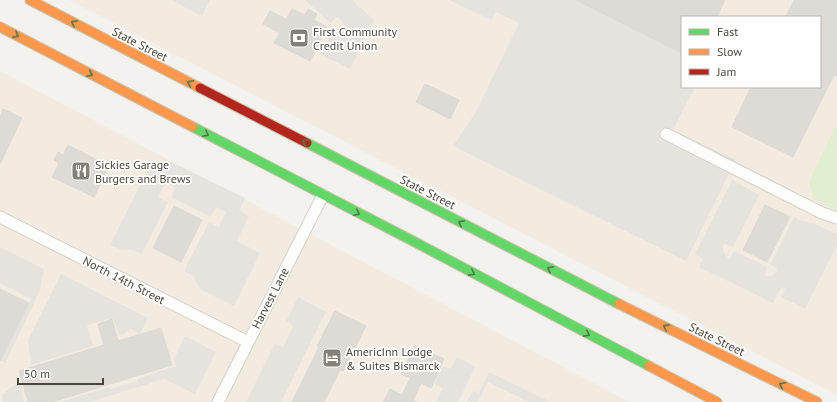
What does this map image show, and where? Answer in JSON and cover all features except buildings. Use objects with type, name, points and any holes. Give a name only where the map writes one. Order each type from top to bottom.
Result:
[{"type":"highway","name":"State Street","points":[[30,0],[568,278],[817,402]]},
{"type":"highway","points":[[0,27],[717,402]]},
{"type":"street","points":[[666,134],[822,213],[837,218]]},
{"type":"street","name":"Harvest Lane","points":[[218,402],[323,195]]},
{"type":"street","name":"North 14th Street","points":[[0,217],[248,342]]},
{"type":"shaded area","points":[[69,0],[837,0],[837,125],[829,207],[837,210],[837,395]]},
{"type":"shaded area","points":[[171,0],[210,0],[202,16]]},
{"type":"shaded area","points":[[305,0],[352,0],[374,20],[350,69],[321,55],[333,30],[342,34],[344,25],[341,20],[337,17],[330,23]]},
{"type":"shaded area","points":[[449,0],[573,0],[681,53],[681,88],[694,88],[673,130],[736,160],[686,261],[453,146],[476,112],[519,23],[496,12],[491,20]]},
{"type":"shaded area","points":[[0,71],[630,402],[0,402]]},
{"type":"shaded area","points":[[165,159],[245,198],[239,211],[249,216],[237,241],[260,253],[234,306],[201,290],[193,276],[184,271],[209,222],[219,227],[226,212],[216,207],[211,217],[171,197],[176,187],[166,182],[158,197],[168,202],[142,254],[132,250],[119,249],[110,245],[149,167],[158,172]]},
{"type":"shaded area","points":[[732,180],[759,195],[733,247],[725,244],[723,245],[723,251],[728,258],[730,259],[734,251],[767,267],[764,275],[770,277],[776,273],[777,268],[770,265],[794,217],[802,221],[815,224],[837,234],[837,245],[805,309],[781,297],[785,289],[781,287],[773,303],[699,267],[703,258],[695,254]]},
{"type":"shaded area","points":[[0,247],[44,269],[39,293],[5,363],[0,360],[31,299],[0,283]]},
{"type":"shaded area","points":[[61,274],[148,318],[140,334],[130,329],[124,334],[119,335],[113,318],[87,325],[93,346],[31,365],[28,340]]},
{"type":"shaded area","points":[[298,297],[326,312],[281,402],[246,402],[275,343],[283,347],[293,326],[286,321]]},
{"type":"shaded area","points":[[185,336],[216,352],[195,394],[164,379],[90,402],[60,402],[109,387],[111,389],[138,381],[137,379],[176,366],[174,359]]},
{"type":"shaded area","points":[[457,357],[475,367],[458,402],[436,402],[443,388],[434,384],[443,366],[451,369]]},
{"type":"shaded area","points":[[489,372],[551,402],[529,402],[488,382],[478,402],[467,402],[473,391],[479,393]]},
{"type":"shaded area","points":[[19,382],[24,402],[3,402],[2,394]]},
{"type":"green space","points":[[837,124],[837,210],[814,198],[809,182]]},
{"type":"traffic: fast","points":[[193,127],[649,366]]},
{"type":"traffic: fast","points":[[307,143],[619,304]]},
{"type":"traffic: slow","points":[[30,0],[200,88]]},
{"type":"traffic: slow","points":[[0,27],[193,127]]},
{"type":"traffic: slow","points":[[619,304],[817,402]]},
{"type":"traffic: slow","points":[[649,366],[717,402]]},
{"type":"traffic: jam","points":[[200,88],[307,143]]},
{"type":"place","name":"First Community Credit Union","points":[[299,38]]},
{"type":"place","name":"Sickies Garage Burgers and Brews","points":[[81,171]]},
{"type":"place","name":"AmericInn Lodge & Suites Bismarck","points":[[332,358]]}]
